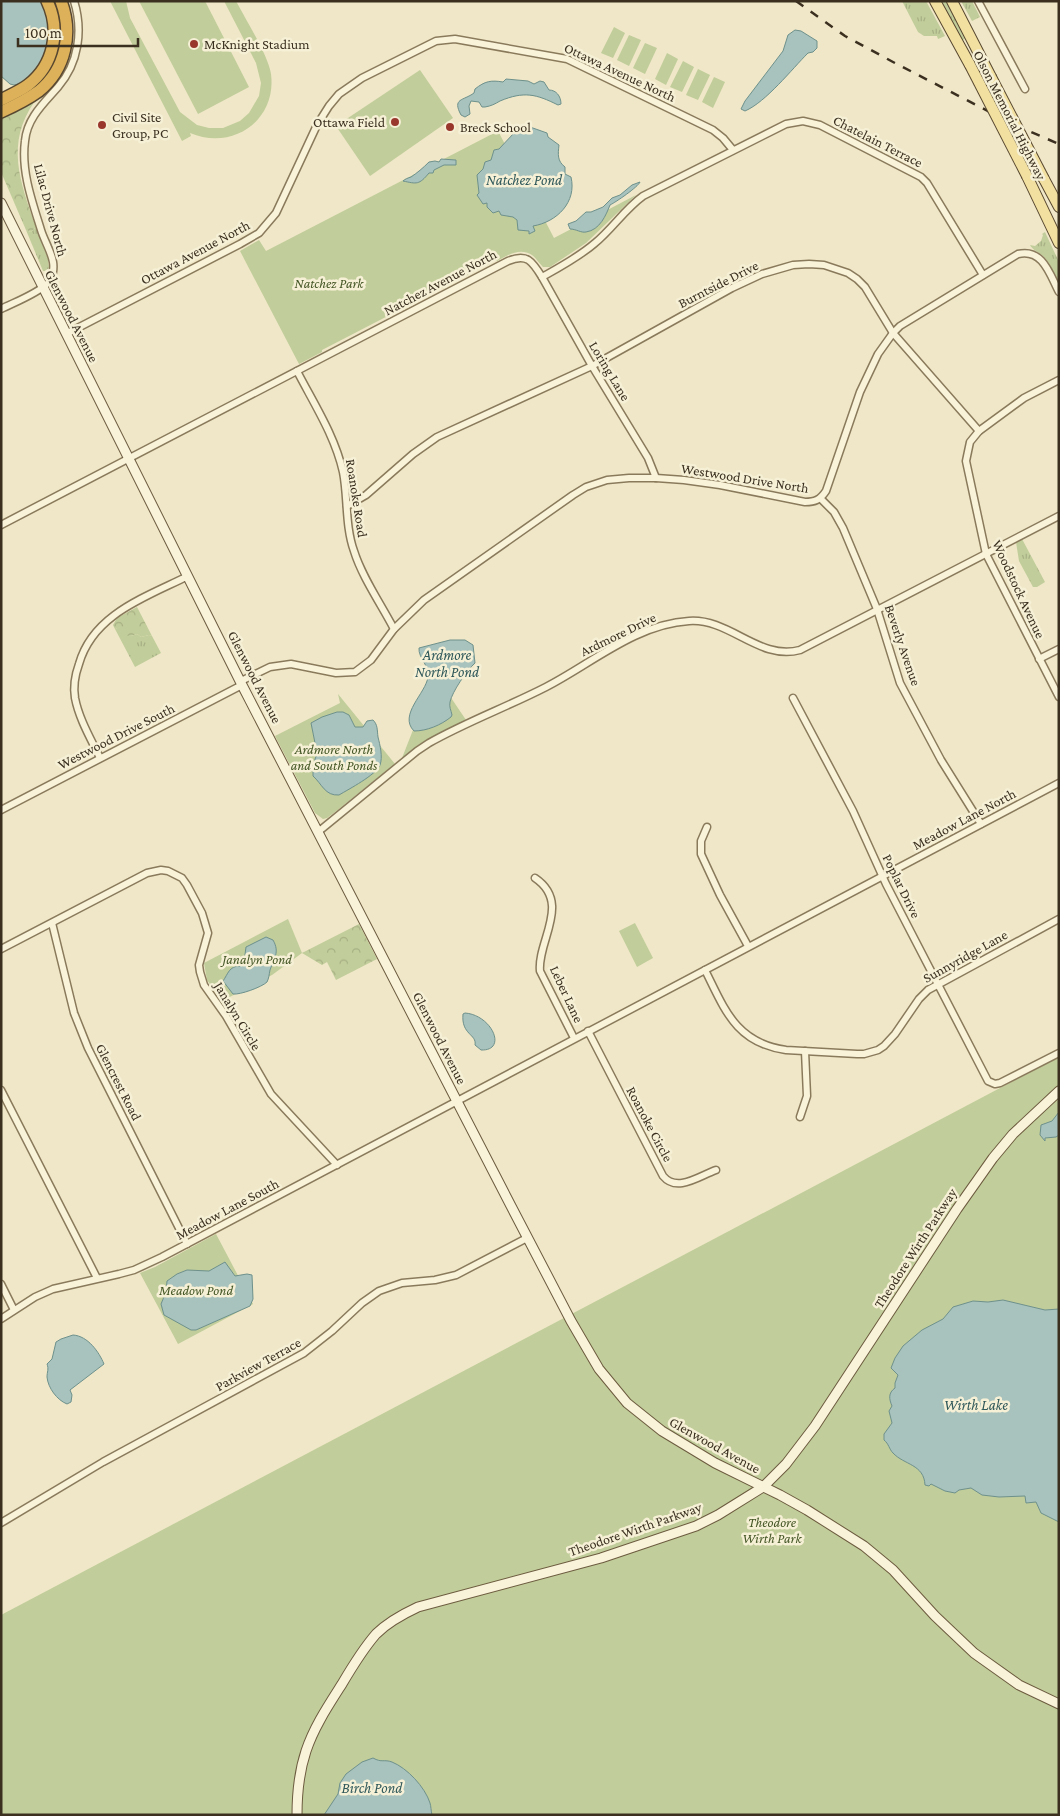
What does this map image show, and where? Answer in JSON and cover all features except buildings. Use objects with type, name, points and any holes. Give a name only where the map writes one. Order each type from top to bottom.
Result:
[{"type":"highway","points":[[2,99],[29,85],[39,76],[47,64],[53,47],[54,26],[47,1]]},
{"type":"highway","points":[[1,112],[39,91],[60,65],[65,50],[67,34],[66,16],[61,1]]},
{"type":"main road","name":"Olson Memorial Highway","points":[[934,1],[970,65],[1059,243]]},
{"type":"main road","name":"Olson Memorial Highway","points":[[952,1],[1059,207]]},
{"type":"street","name":"Lilac Drive North","points":[[43,287],[51,279],[53,262],[28,187],[24,158],[25,138],[34,115],[64,79],[75,56],[80,30],[74,1]]},
{"type":"street","points":[[978,1],[1025,89]]},
{"type":"street","name":"Ottawa Avenue North","points":[[66,334],[259,233],[276,213],[317,125],[339,94],[362,78],[436,41],[455,38],[567,59],[713,130],[733,150]]},
{"type":"street","name":"Chatelain Terrace","points":[[733,150],[779,127],[798,121],[820,126],[921,177],[983,275]]},
{"type":"street","points":[[542,277],[596,243],[643,196],[733,150]]},
{"type":"street","name":"Glenwood Avenue","points":[[1,203],[318,832],[527,1238],[587,1351],[599,1369],[617,1392],[662,1432],[691,1450],[807,1510],[864,1546],[893,1570],[934,1616],[974,1653],[1019,1685],[1059,1704]]},
{"type":"street","name":"Westwood Drive North","points":[[242,683],[270,667],[291,664],[336,673],[355,672],[371,660],[394,629],[424,600],[586,487],[607,480],[656,478],[684,480],[720,485],[804,502],[820,499],[826,491],[860,392],[878,354],[900,326],[1018,254],[1025,252],[1034,253],[1040,257],[1059,292]]},
{"type":"street","name":"Natchez Avenue North","points":[[1,525],[508,261],[515,258],[527,259],[535,266],[542,277]]},
{"type":"street","name":"Burntside Drive","points":[[347,506],[366,495],[413,454],[437,437],[592,366],[732,288],[762,274],[793,265],[824,265],[848,273],[857,279],[865,287],[892,334],[979,431]]},
{"type":"street","name":"Loring Lane","points":[[542,277],[592,366],[648,458],[656,478]]},
{"type":"street","points":[[1,309],[43,287]]},
{"type":"street","name":"Roanoke Road","points":[[297,371],[336,448],[343,472],[350,534],[354,551],[394,629]]},
{"type":"street","points":[[979,431],[1024,398],[1059,380]]},
{"type":"street","name":"Woodstock Avenue","points":[[979,431],[970,442],[966,461],[986,554],[1059,697]]},
{"type":"street","name":"Beverly Avenue","points":[[820,499],[838,518],[877,609],[900,683],[941,760],[981,824]]},
{"type":"street","name":"Ardmore Drive","points":[[318,832],[429,743],[547,687],[613,648],[648,631],[680,622],[704,622],[722,627],[769,650],[793,652],[807,647],[1059,516]]},
{"type":"street","points":[[100,758],[81,718],[75,696],[75,677],[86,646],[96,630],[113,615],[188,576]]},
{"type":"street","points":[[1039,659],[1059,649]]},
{"type":"street","name":"Westwood Drive South","points":[[1,810],[242,683]]},
{"type":"street","name":"Poplar Drive","points":[[793,698],[853,811],[883,876],[986,1078],[992,1083],[1000,1083],[1059,1052]]},
{"type":"street","name":"Meadow Lane North","points":[[574,1038],[1059,783]]},
{"type":"street","points":[[707,827],[701,841],[701,854],[720,895],[748,946]]},
{"type":"street","name":"Janalyn Circle","points":[[1,949],[147,873],[161,870],[168,871],[182,878],[202,913],[207,927],[207,938],[199,965],[204,985],[226,1016],[271,1094],[338,1165]]},
{"type":"street","name":"Leber Lane","points":[[535,878],[544,886],[552,910],[549,932],[540,964],[540,972],[574,1038]]},
{"type":"street","name":"Sunnyridge Lane","points":[[705,970],[731,1019],[756,1042],[774,1048],[864,1054],[884,1046],[895,1034],[923,994],[938,984],[1059,919]]},
{"type":"street","name":"Glencrest Road","points":[[52,922],[74,1013],[88,1048],[187,1244]]},
{"type":"street","name":"Roanoke Circle","points":[[588,1031],[667,1181],[672,1184],[681,1184],[716,1170]]},
{"type":"street","points":[[457,1102],[466,1095],[574,1038]]},
{"type":"street","points":[[800,1118],[806,1096],[805,1051]]},
{"type":"street","points":[[1,1090],[96,1278]]},
{"type":"street","name":"Theodore Wirth Parkway","points":[[296,1815],[300,1771],[316,1727],[352,1668],[376,1634],[396,1618],[418,1608],[601,1558],[696,1526],[718,1515],[763,1487],[786,1464],[815,1426],[956,1209],[988,1164],[1013,1134],[1059,1091]]},
{"type":"street","name":"Meadow Lane South","points":[[1,1318],[35,1297],[53,1289],[134,1270],[457,1102]]},
{"type":"street","name":"Parkview Terrace","points":[[1,1523],[103,1462],[304,1353],[316,1345],[362,1303],[379,1291],[402,1283],[435,1280],[456,1275],[527,1238]]},
{"type":"street","points":[[1,1284],[14,1310]]},
{"type":"green space","points":[[110,1],[126,1],[130,18],[180,112],[197,125],[209,128],[223,128],[240,121],[249,113],[259,96],[261,83],[256,63],[224,1],[236,1],[261,48],[271,74],[271,91],[267,106],[259,118],[248,128],[236,135],[206,138],[190,133],[191,136],[182,141]]},
{"type":"green space","name":"McKnight Stadium","points":[[139,1],[205,1],[249,87],[198,114]]},
{"type":"green space","points":[[902,1],[926,1],[945,36],[938,39],[937,36],[924,36],[918,32]]},
{"type":"green space","points":[[941,1],[946,1],[965,39],[962,40]]},
{"type":"green space","points":[[961,1],[972,1],[980,17],[972,21]]},
{"type":"green space","points":[[614,27],[625,33],[613,58],[601,53]]},
{"type":"green space","points":[[629,35],[641,40],[629,66],[617,60]]},
{"type":"green space","points":[[645,43],[657,48],[645,74],[633,68]]},
{"type":"green space","points":[[667,53],[678,59],[666,85],[655,79]]},
{"type":"green space","points":[[683,61],[694,67],[682,92],[670,87]]},
{"type":"green space","points":[[698,69],[710,75],[698,100],[686,95]]},
{"type":"green space","name":"Ottawa Field","points":[[420,70],[453,118],[370,176],[336,126]]},
{"type":"green space","points":[[714,77],[725,82],[713,108],[702,102]]},
{"type":"green space","points":[[35,101],[20,132],[18,147],[18,163],[21,178],[36,227],[31,232],[26,230],[1,172],[1,117]]},
{"type":"green space","name":"Natchez Park","points":[[498,131],[554,238],[636,195],[586,243],[550,267],[543,267],[528,253],[510,254],[322,350],[322,352],[299,364],[240,251],[259,240],[266,251]]},
{"type":"green space","points":[[36,227],[48,259],[49,268],[45,271],[43,271],[26,230],[31,232]]},
{"type":"green space","points":[[1045,232],[1059,262],[1059,284],[1045,258],[1030,245],[1035,246],[1041,241],[1042,234]]},
{"type":"green space","points":[[1022,539],[1045,582],[1037,587],[1033,587],[1019,561],[1016,542]]},
{"type":"green space","points":[[137,607],[152,636],[141,637],[137,634],[131,636],[121,635],[122,627],[115,629],[113,625],[117,618]]},
{"type":"green space","points":[[122,626],[131,636],[137,634],[141,637],[152,636],[161,653],[135,667],[115,629]]},
{"type":"green space","name":"Ardmore North and South Ponds","points":[[435,674],[466,720],[425,741],[402,758]]},
{"type":"green space","name":"Ardmore North and South Ponds","points":[[338,694],[395,764],[335,812],[323,819],[315,813],[275,736],[340,703]]},
{"type":"green space","name":"Janalyn Pond","points":[[288,919],[302,953],[272,975],[222,1001],[207,980],[204,963]]},
{"type":"green space","points":[[635,923],[653,958],[637,967],[619,931]]},
{"type":"green space","points":[[359,924],[377,959],[336,980],[327,962],[322,965],[302,953]]},
{"type":"green space","name":"Theodore Wirth Park","points":[[1059,1057],[1059,1815],[1,1815],[1,1615]]},
{"type":"green space","name":"Meadow Pond","points":[[216,1234],[253,1304],[178,1344],[140,1273],[155,1267]]},
{"type":"water","points":[[1,1],[62,1],[68,27],[51,72],[40,79],[14,85],[1,76]]},
{"type":"water","points":[[795,30],[801,31],[817,41],[817,48],[813,52],[808,53],[778,85],[753,107],[745,111],[741,109],[783,51],[788,35]]},
{"type":"water","points":[[506,79],[528,81],[534,84],[540,81],[544,82],[549,90],[558,94],[561,104],[558,105],[536,96],[523,95],[508,98],[485,107],[482,107],[479,102],[471,101],[469,106],[470,114],[465,117],[461,115],[458,103],[474,93],[475,89],[485,83],[492,81],[503,82]]},
{"type":"water","name":"Natchez Pond","points":[[530,127],[547,133],[548,137],[559,145],[559,160],[565,167],[565,174],[571,177],[572,186],[571,195],[563,209],[550,220],[533,226],[535,231],[529,234],[529,231],[518,230],[517,220],[513,217],[501,215],[499,211],[493,213],[487,207],[487,203],[483,204],[477,195],[479,193],[477,175],[483,169],[485,162],[491,160],[494,150],[499,149],[514,133]]},
{"type":"water","points":[[441,159],[456,160],[456,165],[444,165],[434,170],[433,173],[429,173],[418,183],[403,181],[416,174],[429,162],[439,162]]},
{"type":"water","points":[[640,182],[622,198],[610,205],[602,222],[591,231],[584,232],[570,229],[568,224],[576,221],[586,212],[603,207],[612,198]]},
{"type":"water","name":"Ardmore North Pond","points":[[450,640],[465,640],[473,645],[475,663],[460,681],[451,698],[451,717],[434,727],[414,731],[410,725],[409,718],[428,677],[419,648]]},
{"type":"water","points":[[337,712],[349,715],[355,727],[363,727],[367,721],[373,720],[377,728],[381,762],[378,769],[362,782],[339,795],[334,795],[327,792],[313,776],[313,766],[317,753],[311,723]]},
{"type":"water","name":"Janalyn Pond","points":[[266,937],[273,940],[276,948],[275,959],[267,982],[251,990],[233,994],[223,981],[233,967],[240,966],[244,962],[246,947]]},
{"type":"water","points":[[463,1014],[475,1015],[489,1026],[495,1039],[494,1045],[489,1049],[481,1050],[475,1045],[474,1038],[464,1026]]},
{"type":"water","points":[[1059,1112],[1059,1135],[1045,1138],[1045,1141],[1040,1135],[1041,1125],[1052,1121]]},
{"type":"water","name":"Meadow Pond","points":[[225,1262],[235,1276],[252,1275],[253,1299],[250,1306],[196,1330],[191,1330],[164,1315],[161,1304],[166,1292],[167,1281],[187,1270],[209,1271]]},
{"type":"water","name":"Wirth Lake","points":[[1003,1300],[1045,1310],[1059,1309],[1059,1522],[1041,1513],[1036,1502],[1026,1503],[1025,1496],[999,1497],[982,1495],[971,1488],[959,1490],[955,1493],[945,1491],[931,1484],[929,1486],[925,1485],[921,1473],[897,1457],[884,1440],[884,1434],[892,1423],[889,1411],[892,1406],[890,1396],[895,1388],[898,1375],[891,1368],[903,1346],[922,1330],[943,1319],[953,1307],[973,1301]]},
{"type":"water","points":[[73,1335],[88,1341],[104,1364],[70,1390],[72,1395],[71,1402],[67,1404],[60,1400],[51,1389],[47,1377],[47,1364],[52,1359],[56,1342]]},
{"type":"water","name":"Birch Pond","points":[[373,1758],[392,1762],[409,1773],[428,1797],[432,1815],[324,1815],[338,1794],[340,1783],[346,1774],[362,1762]]},
{"type":"railway","points":[[796,1],[845,36],[1017,126],[1059,144]]},
{"type":"place","name":"McKnight Stadium","points":[[194,44]]},
{"type":"place","name":"Ottawa Field","points":[[395,122]]},
{"type":"place","name":"Civil Site Group, PC","points":[[102,125]]},
{"type":"place","name":"Breck School","points":[[450,127]]}]
